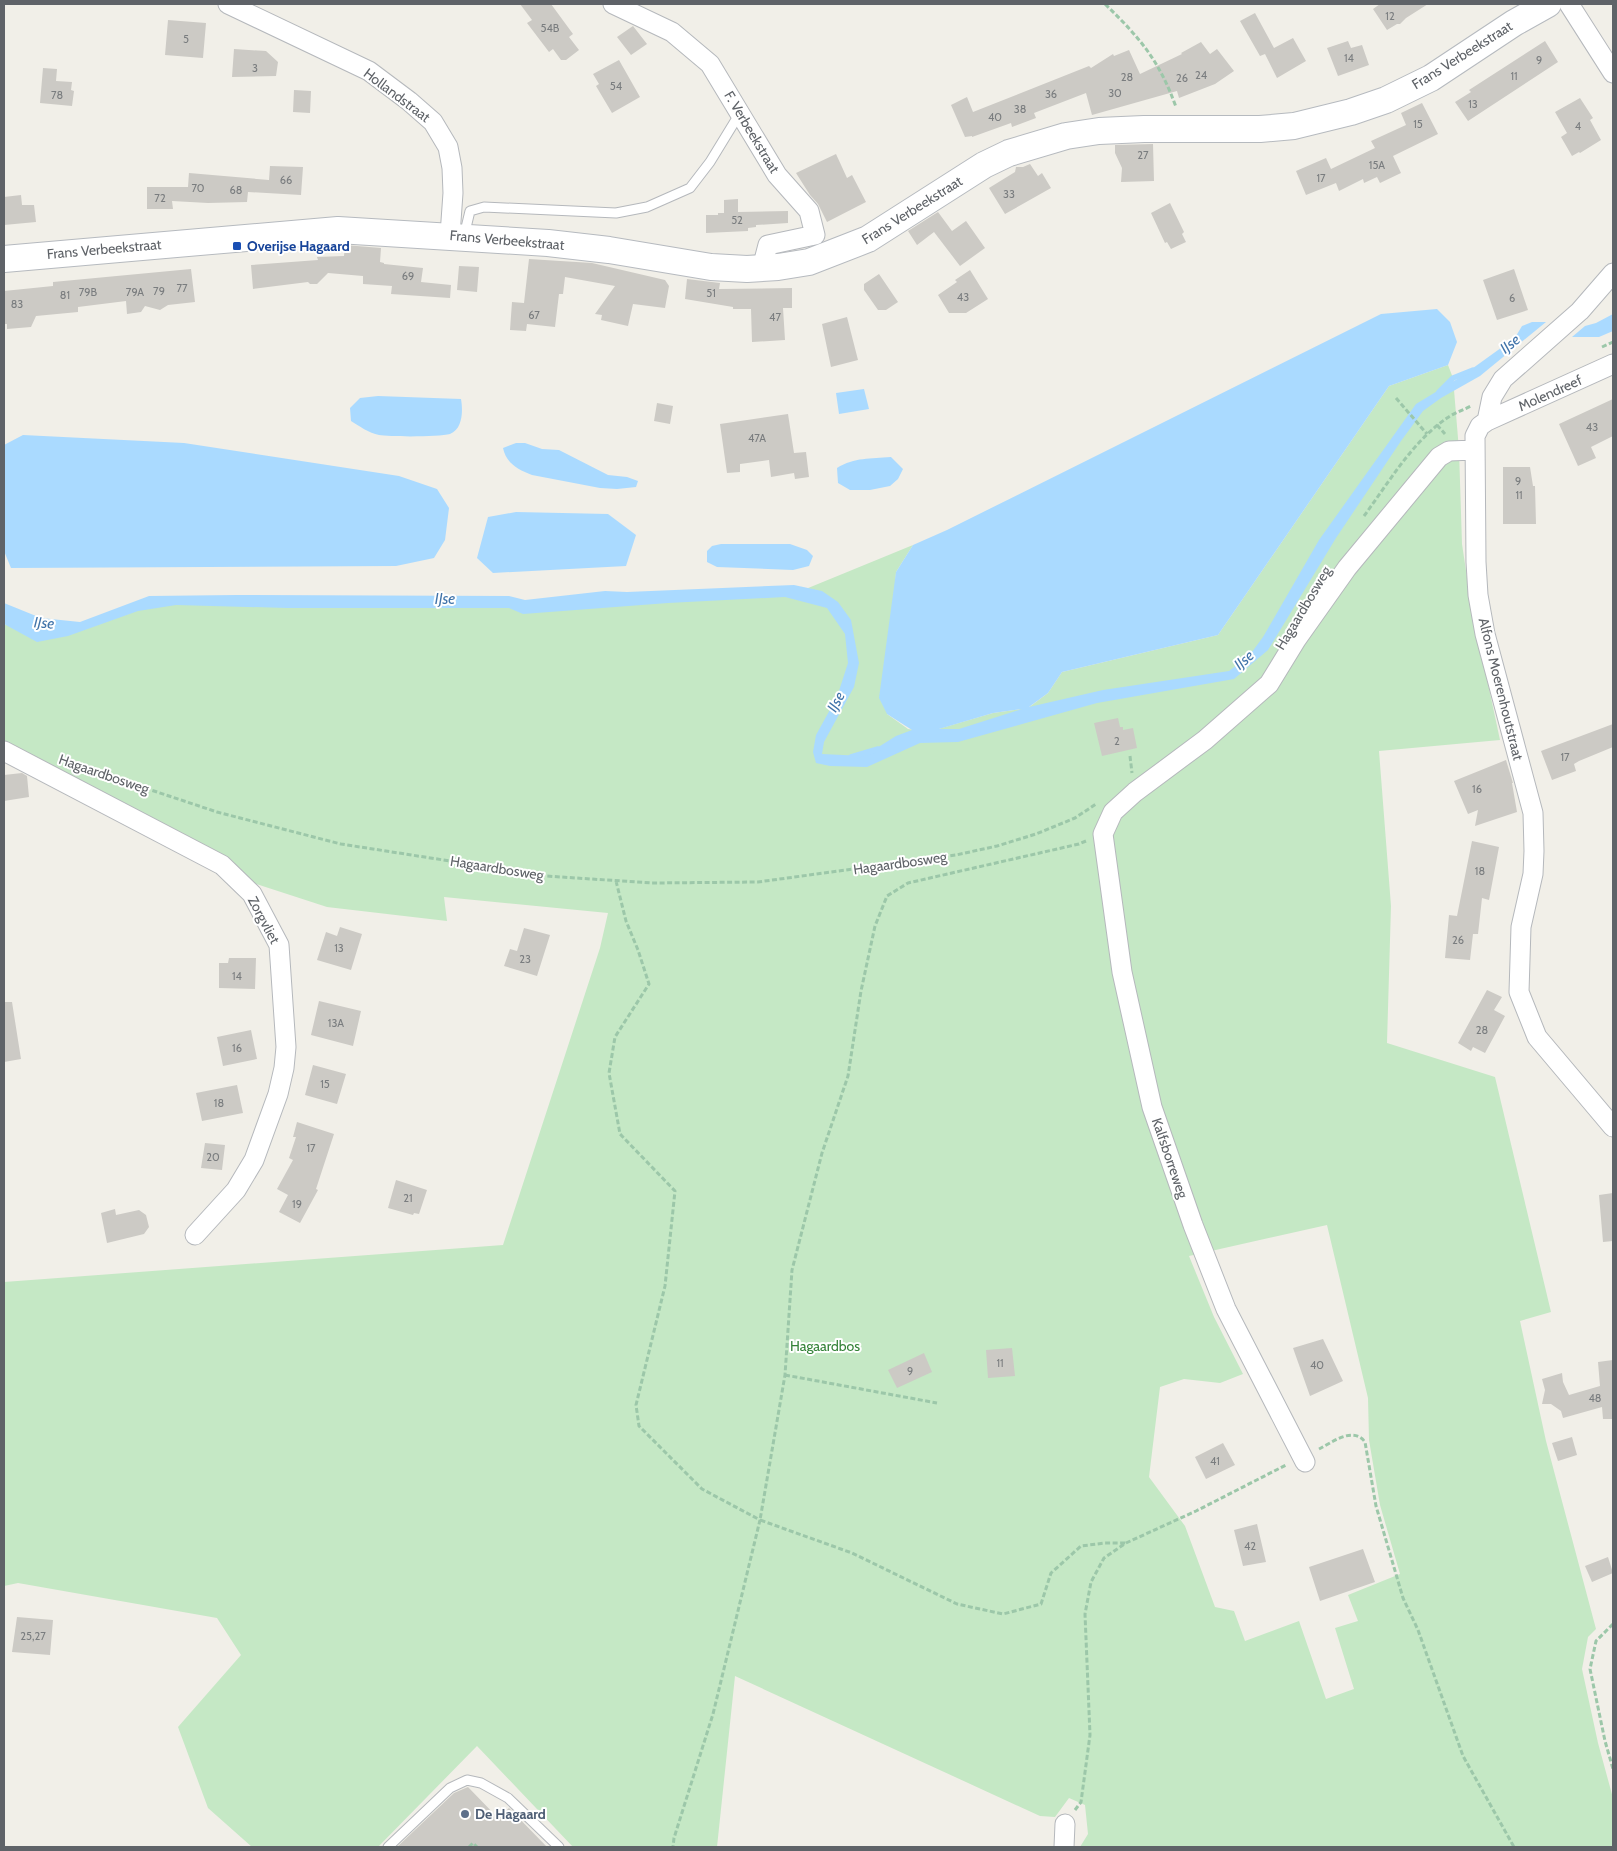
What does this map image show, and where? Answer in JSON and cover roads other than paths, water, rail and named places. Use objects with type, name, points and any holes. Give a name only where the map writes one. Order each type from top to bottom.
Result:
[{"type":"main road","name":"Frans Verbeekstraat","points":[[4,258],[338,230],[548,243],[609,250],[712,267],[762,268],[809,262],[868,239],[894,224],[959,180],[1009,154],[1066,136],[1099,131],[1260,129],[1319,121],[1386,100],[1431,78],[1514,23],[1548,4]]},
{"type":"street","name":"Hollandstraat","points":[[228,4],[370,71],[433,122],[448,147],[452,168],[457,236]]},
{"type":"street","name":"F. Verbeekstraat","points":[[613,4],[672,32],[710,64],[777,175],[809,212],[815,235],[768,245],[762,268]]},
{"type":"street","points":[[1569,4],[1613,73]]},
{"type":"street","name":"Alfons Moerenhoutstraat","points":[[1613,273],[1580,312],[1503,378],[1492,397],[1487,422],[1477,430],[1475,450],[1478,595],[1485,634],[1533,813],[1533,874],[1521,927],[1519,992],[1537,1036],[1613,1127]]},
{"type":"street","name":"Molendreef","points":[[1487,422],[1613,364]]},
{"type":"street","name":"Hagaardbosweg","points":[[1103,834],[1113,812],[1135,792],[1205,740],[1269,684],[1296,640],[1347,568],[1439,457],[1450,451],[1475,450]]},
{"type":"street","name":"Zorgvliet","points":[[4,752],[222,865],[252,894],[279,945],[286,1047],[284,1068],[278,1094],[254,1160],[236,1190],[195,1235]]},
{"type":"street","name":"Kalfsborreweg","points":[[1103,834],[1122,972],[1152,1107],[1192,1225],[1226,1309],[1304,1459]]},
{"type":"street","points":[[1064,1824],[1064,1847]]},
{"type":"lane","points":[[457,236],[470,212],[484,207],[616,213],[647,207],[690,188],[710,162],[740,113]]},
{"type":"lane","points":[[388,1847],[450,1788],[467,1780],[481,1783],[508,1798],[559,1847]]},
{"type":"water","points":[[1437,309],[1450,322],[1457,342],[1448,365],[1389,386],[1218,635],[1062,672],[1048,693],[1029,707],[1103,690],[1229,671],[1249,656],[1263,637],[1319,540],[1416,404],[1462,376],[1505,345],[1516,336],[1522,326],[1532,322],[1546,322],[1480,376],[1441,398],[1423,411],[1336,538],[1268,650],[1234,679],[1097,703],[958,742],[920,743],[867,767],[830,766],[816,763],[813,752],[816,735],[837,697],[848,663],[845,634],[827,608],[785,597],[668,603],[523,614],[509,608],[287,608],[176,605],[138,611],[68,636],[37,642],[4,624],[4,603],[41,618],[80,622],[149,596],[509,596],[525,600],[605,591],[627,592],[794,585],[822,591],[838,602],[851,620],[859,663],[854,687],[824,742],[822,754],[864,756],[896,736],[912,730],[887,714],[879,698],[896,572],[913,545],[947,530],[1381,314]],"holes":[[[1022,709],[959,729],[939,729],[993,713]]]},
{"type":"water","points":[[1613,314],[1613,331],[1599,337],[1572,337],[1585,326],[1596,323]]},
{"type":"water","points":[[864,389],[869,409],[839,414],[836,393]]},
{"type":"water","points":[[378,396],[461,399],[462,414],[460,424],[454,432],[445,435],[385,436],[375,434],[351,421],[350,408],[360,398]]},
{"type":"water","points":[[23,435],[184,443],[399,476],[437,489],[449,508],[445,540],[434,558],[396,566],[11,568],[4,551],[4,445]]},
{"type":"water","points":[[516,443],[525,443],[542,449],[559,450],[608,475],[627,477],[638,481],[636,487],[600,488],[532,475],[513,465],[507,458],[503,448]]},
{"type":"water","points":[[891,457],[903,469],[898,479],[890,486],[870,490],[850,490],[838,483],[837,468],[844,464],[863,459]]},
{"type":"water","points":[[516,512],[608,514],[636,535],[626,566],[493,573],[477,558],[488,517]]},
{"type":"water","points":[[721,544],[790,544],[807,550],[813,556],[809,566],[793,570],[717,567],[707,562],[707,551],[712,546]]},
{"type":"waterway","name":"IJse","points":[[1439,392],[1453,378],[1473,370]]},
{"type":"waterway","name":"IJse","points":[[851,757],[878,749]]},
{"type":"place","name":"Overijse Hagaard","points":[[237,246]]},
{"type":"place","name":"De Hagaard","points":[[465,1814]]},
{"type":"park label","name":"Hagaardbos","points":[[825,1346]]}]
